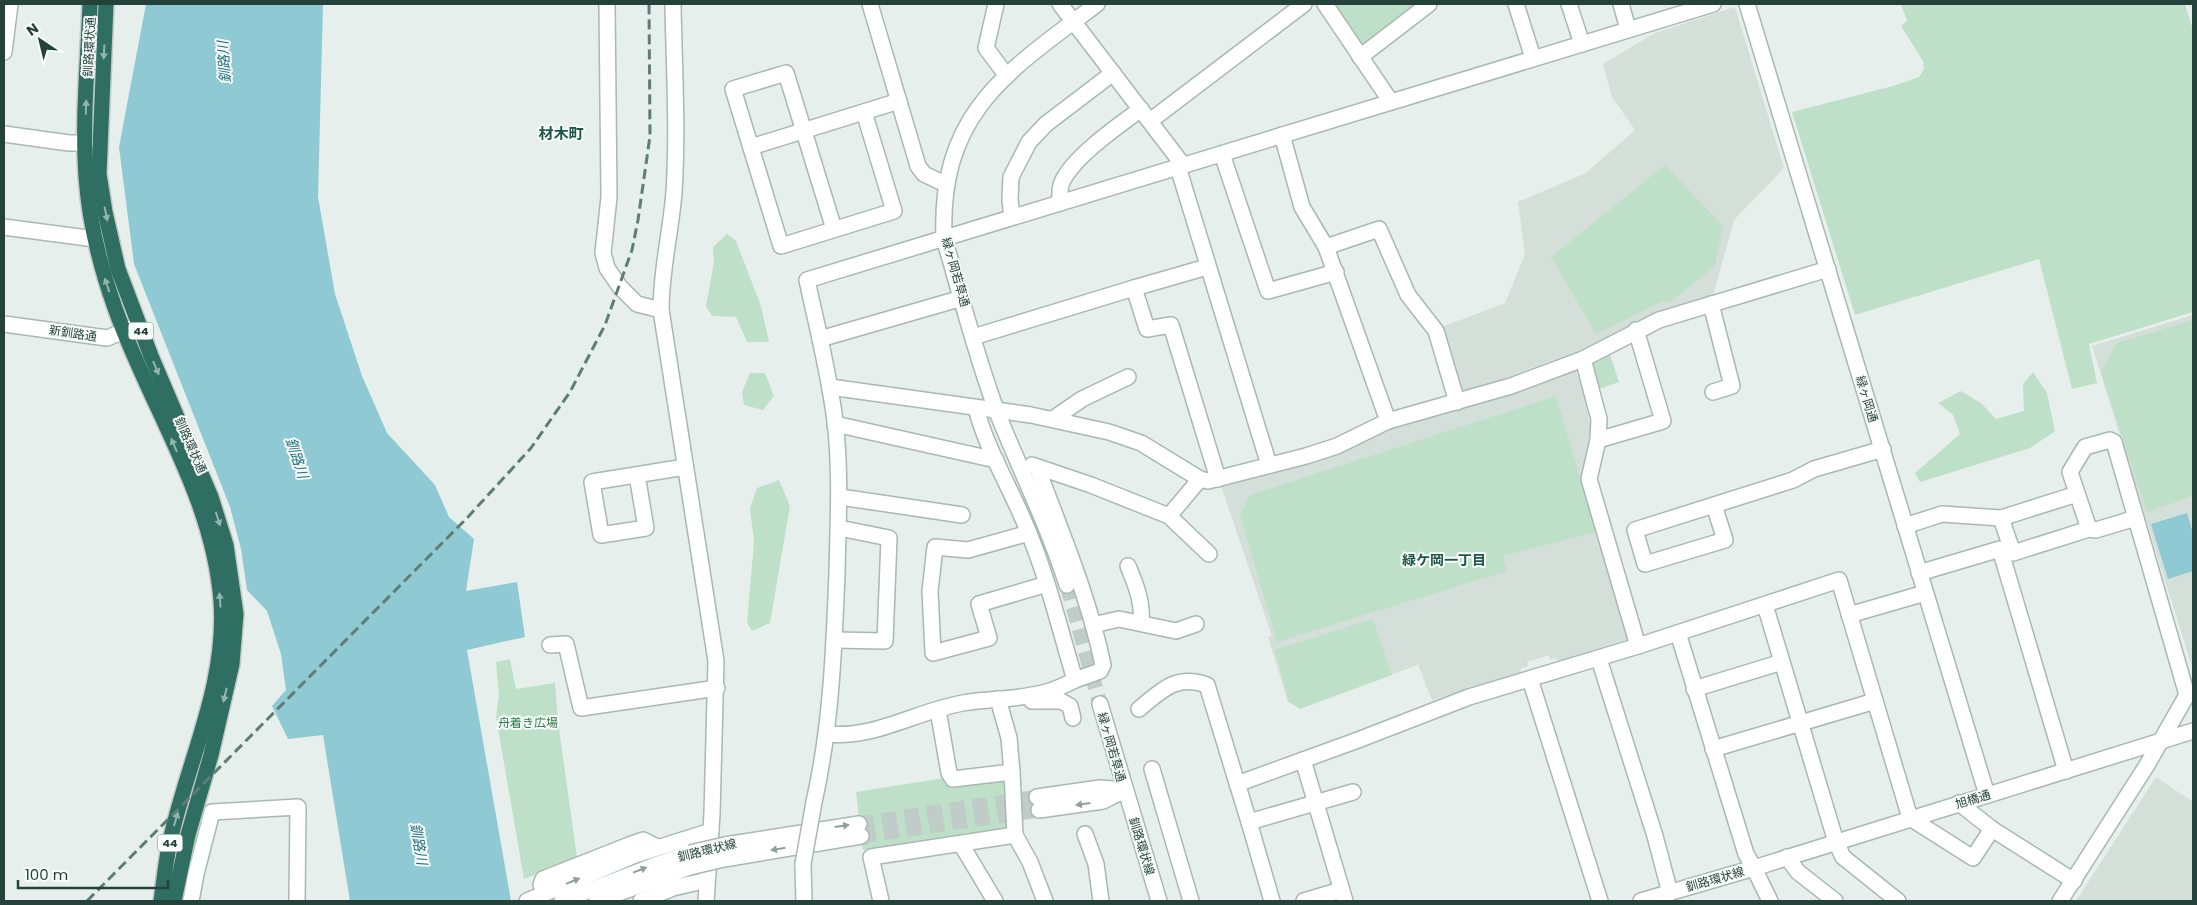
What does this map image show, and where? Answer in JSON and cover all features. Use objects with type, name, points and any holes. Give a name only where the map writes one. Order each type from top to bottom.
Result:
[{"type":"highway","name":"釧路環状通","points":[[90,4],[86,176],[95,239],[113,302],[124,331],[193,489],[206,527],[220,598],[222,623],[216,678],[208,714],[171,837],[161,901]]},
{"type":"highway","name":"釧路環状通","points":[[106,4],[99,174],[118,269],[139,325],[211,498],[226,545],[236,614],[232,664],[211,755],[188,835],[174,901]]},
{"type":"street","points":[[4,52],[10,4]]},
{"type":"street","points":[[607,4],[609,197],[602,253],[607,268],[620,287],[637,304],[661,310]]},
{"type":"street","points":[[673,4],[674,193],[661,288],[661,310],[716,661],[711,831],[706,901]]},
{"type":"street","points":[[870,4],[918,166],[924,174],[947,185]]},
{"type":"street","points":[[996,4],[986,48],[1006,75]]},
{"type":"street","points":[[1060,4],[1146,115],[1180,166],[1207,267],[1268,465]]},
{"type":"street","name":"緑ヶ岡若草通","points":[[1067,585],[1056,551],[997,410],[944,238],[944,216],[947,185],[956,146],[966,126],[982,102],[1006,75],[1097,4]]},
{"type":"street","points":[[1060,203],[1060,189],[1063,180],[1075,164],[1107,135],[1146,115],[1304,4]]},
{"type":"street","points":[[1325,4],[1390,102]]},
{"type":"street","points":[[1516,4],[1533,58]]},
{"type":"street","points":[[1569,4],[1582,44]]},
{"type":"street","points":[[1621,4],[1628,29]]},
{"type":"street","points":[[804,901],[803,864],[827,734],[835,640],[840,497],[835,424],[830,387],[807,280],[1712,4]]},
{"type":"street","name":"緑ヶ岡通","points":[[1747,4],[1987,795]]},
{"type":"street","points":[[1360,57],[1424,5]]},
{"type":"street","points":[[834,229],[786,73],[733,89],[780,246],[894,211],[864,112]]},
{"type":"street","points":[[1012,217],[1010,200],[1012,177],[1029,142],[1046,124],[1113,73]]},
{"type":"street","points":[[750,147],[899,102]]},
{"type":"street","points":[[4,134],[69,143],[86,143]]},
{"type":"street","points":[[1282,135],[1302,207],[1326,247],[1388,421]]},
{"type":"street","points":[[1222,154],[1268,290],[1336,272]]},
{"type":"street","points":[[4,227],[95,239]]},
{"type":"street","points":[[1326,247],[1379,229],[1408,295],[1436,331],[1457,402]]},
{"type":"street","points":[[973,337],[1207,267]]},
{"type":"street","points":[[830,387],[1053,419],[1108,432],[1141,443],[1200,479],[1208,481],[1338,446],[1388,421],[1511,386],[1583,359],[1636,330],[1659,320],[1828,269]]},
{"type":"street","points":[[1134,288],[1147,329],[1170,326],[1218,479]]},
{"type":"street","points":[[820,339],[962,298]]},
{"type":"street","points":[[1711,304],[1732,386],[1713,392]]},
{"type":"street","name":"新釧路通","points":[[4,324],[108,338],[139,325]]},
{"type":"street","points":[[1598,440],[1662,421],[1636,330]]},
{"type":"street","points":[[1583,359],[1599,419],[1598,440],[1589,479],[1638,646]]},
{"type":"street","points":[[1053,419],[1082,399],[1128,377]]},
{"type":"street","points":[[976,408],[983,430],[1030,533],[1075,680]]},
{"type":"street","points":[[835,424],[996,460]]},
{"type":"street","points":[[2060,901],[2161,741],[2187,696],[2114,442],[2110,440],[2085,448],[2070,472],[2089,529]]},
{"type":"street","points":[[1714,505],[1725,540],[1645,564],[1635,530],[1714,505],[1793,480],[1814,469],[1883,449]]},
{"type":"street","points":[[1018,461],[1092,485],[1169,516],[1209,554]]},
{"type":"street","points":[[637,475],[646,528],[601,535],[592,482],[685,467]]},
{"type":"street","points":[[827,734],[844,736],[870,732],[963,703],[1028,696],[1051,691],[1100,671],[1103,665],[1093,625],[1060,524],[1037,467]]},
{"type":"street","points":[[1169,516],[1200,479]]},
{"type":"street","points":[[1905,526],[1942,514],[2001,518],[2077,494]]},
{"type":"street","points":[[840,497],[962,515]]},
{"type":"street","points":[[2001,518],[2013,553],[2089,529],[2096,530],[2136,518]]},
{"type":"street","points":[[835,640],[885,641],[889,538],[838,528]]},
{"type":"street","points":[[1030,533],[968,550],[935,547],[930,592],[933,653],[989,638],[979,604],[1047,584]]},
{"type":"street","points":[[1919,573],[2000,549],[2066,771]]},
{"type":"street","points":[[1128,566],[1137,587],[1142,611],[1141,623]]},
{"type":"street","points":[[1237,784],[1469,697],[1599,659],[1839,580],[1910,818],[1973,858],[1992,829]]},
{"type":"street","points":[[1850,615],[1925,593]]},
{"type":"street","points":[[1765,605],[1836,842],[1843,857],[1898,901]]},
{"type":"street","points":[[1093,625],[1119,619],[1176,631],[1196,624]]},
{"type":"street","points":[[1678,633],[1746,854],[1754,868]]},
{"type":"street","points":[[550,645],[566,644],[581,708],[716,688]]},
{"type":"street","points":[[1599,659],[1655,836],[1670,893]]},
{"type":"street","points":[[1694,689],[1782,662]]},
{"type":"street","points":[[1139,709],[1163,689],[1182,681],[1193,680],[1207,685],[1272,901]]},
{"type":"street","points":[[1530,680],[1600,901]]},
{"type":"street","points":[[1028,696],[1032,702],[1061,701],[1070,706],[1073,718]]},
{"type":"street","points":[[998,699],[1009,738],[1015,835],[1030,862],[1045,901]]},
{"type":"street","points":[[1713,748],[1875,701]]},
{"type":"street","name":"緑ヶ岡若草通","points":[[1100,704],[1125,790]]},
{"type":"street","points":[[938,710],[949,773],[952,780],[1012,772]]},
{"type":"street","name":"旭橋通","points":[[1754,868],[2193,731]]},
{"type":"street","points":[[1303,760],[1343,896],[1304,901]]},
{"type":"street","points":[[1152,769],[1191,901]]},
{"type":"street","points":[[1038,803],[1100,788],[1125,790]]},
{"type":"street","name":"釧路環状線","points":[[1125,790],[1159,901]]},
{"type":"street","points":[[1249,822],[1353,792]]},
{"type":"street","points":[[1959,803],[1992,829],[2074,881]]},
{"type":"street","points":[[191,901],[212,812],[298,807],[297,901]]},
{"type":"street","name":"釧路環状線","points":[[562,901],[658,864],[860,830]]},
{"type":"street","points":[[528,901],[657,847],[711,831]]},
{"type":"street","points":[[1085,834],[1096,864],[1101,901]]},
{"type":"street","points":[[881,901],[871,857],[1015,835]]},
{"type":"street","points":[[541,884],[543,880],[643,840],[657,847]]},
{"type":"street","points":[[961,844],[996,901]]},
{"type":"street","points":[[1787,857],[1798,872],[1835,901]]},
{"type":"street","name":"釧路環状線","points":[[598,901],[690,860]]},
{"type":"street","name":"釧路環状線","points":[[1641,901],[1754,868],[1770,901]]},
{"type":"street","points":[[640,901],[673,888],[707,880]]},
{"type":"street","points":[[665,901],[670,896],[673,888]]},
{"type":"shaded area","points":[[1735,7],[1784,168],[1734,220],[1713,296],[1640,320],[1582,349],[1463,394],[1442,327],[1505,303],[1525,254],[1518,202],[1586,173],[1635,130],[1612,97],[1603,64],[1655,33]]},
{"type":"shaded area","points":[[2193,315],[2193,670],[2092,346]]},
{"type":"shaded area","points":[[1575,370],[1584,390],[1590,427],[1587,457],[1582,474],[1628,636],[1626,640],[1558,661],[1556,658],[1550,660],[1549,655],[1527,662],[1528,666],[1520,669],[1521,672],[1432,700],[1418,665],[1302,707],[1288,702],[1268,637],[1272,636],[1220,483],[1383,428]]},
{"type":"shaded area","points":[[2156,777],[2193,802],[2193,901],[2076,901]]},
{"type":"green space","points":[[1333,4],[1415,4],[1417,7],[1364,48]]},
{"type":"green space","points":[[1901,4],[2185,4],[2193,30],[2193,312],[2089,344],[2097,383],[2072,389],[2039,259],[1855,315],[1792,112],[1893,86],[1919,77],[1924,69],[1923,61],[1901,26],[1907,21]]},
{"type":"green space","points":[[1665,165],[1723,226],[1715,266],[1669,303],[1663,301],[1596,334],[1551,257]]},
{"type":"green space","points":[[727,234],[736,241],[761,306],[769,342],[747,342],[736,317],[712,316],[706,306],[714,262],[713,247]]},
{"type":"green space","points":[[2193,320],[2193,496],[2147,512],[2101,372],[2117,343]]},
{"type":"green space","points":[[1609,352],[1619,382],[1596,390],[1589,368],[1592,361]]},
{"type":"green space","points":[[2033,372],[2047,393],[2055,431],[2030,448],[1920,482],[1915,473],[1960,434],[1953,415],[1938,403],[1961,391],[1981,403],[1996,419],[2024,411],[2023,384]]},
{"type":"green space","points":[[750,373],[765,373],[774,396],[763,410],[744,405],[742,392]]},
{"type":"green space","points":[[1556,396],[1596,532],[1503,556],[1507,571],[1277,642],[1240,515],[1250,495]]},
{"type":"green space","points":[[779,480],[790,506],[770,623],[752,631],[747,622],[754,542],[750,508],[757,488]]},
{"type":"green space","points":[[1373,619],[1392,675],[1300,709],[1289,702],[1275,650]]},
{"type":"green space","name":"舟着き広場","points":[[510,659],[516,689],[555,683],[558,721],[577,858],[524,879],[496,717],[499,695],[496,662]]},
{"type":"green space","points":[[1005,777],[1008,831],[863,850],[856,792],[944,778]]},
{"type":"water","name":"釧路川","points":[[146,4],[323,4],[318,197],[335,294],[362,376],[387,433],[435,485],[449,517],[474,539],[466,591],[517,582],[525,637],[467,650],[511,901],[350,901],[323,735],[288,739],[272,706],[286,690],[281,654],[267,611],[247,590],[241,549],[230,507],[134,264],[119,147]]},
{"type":"water","points":[[2187,513],[2193,533],[2193,571],[2168,579],[2151,524]]},
{"type":"tunnel","points":[[1067,585],[1100,704]]},
{"type":"tunnel","points":[[859,824],[1037,797]]},
{"type":"tunnel","points":[[861,836],[1039,810]]},
{"type":"railway","points":[[87,901],[467,518],[531,448],[570,392],[605,325],[632,250],[650,136],[649,4]]},
{"type":"district","name":"材木町","points":[[561,133]]},
{"type":"district","name":"緑ケ岡一丁目","points":[[1444,560]]}]
